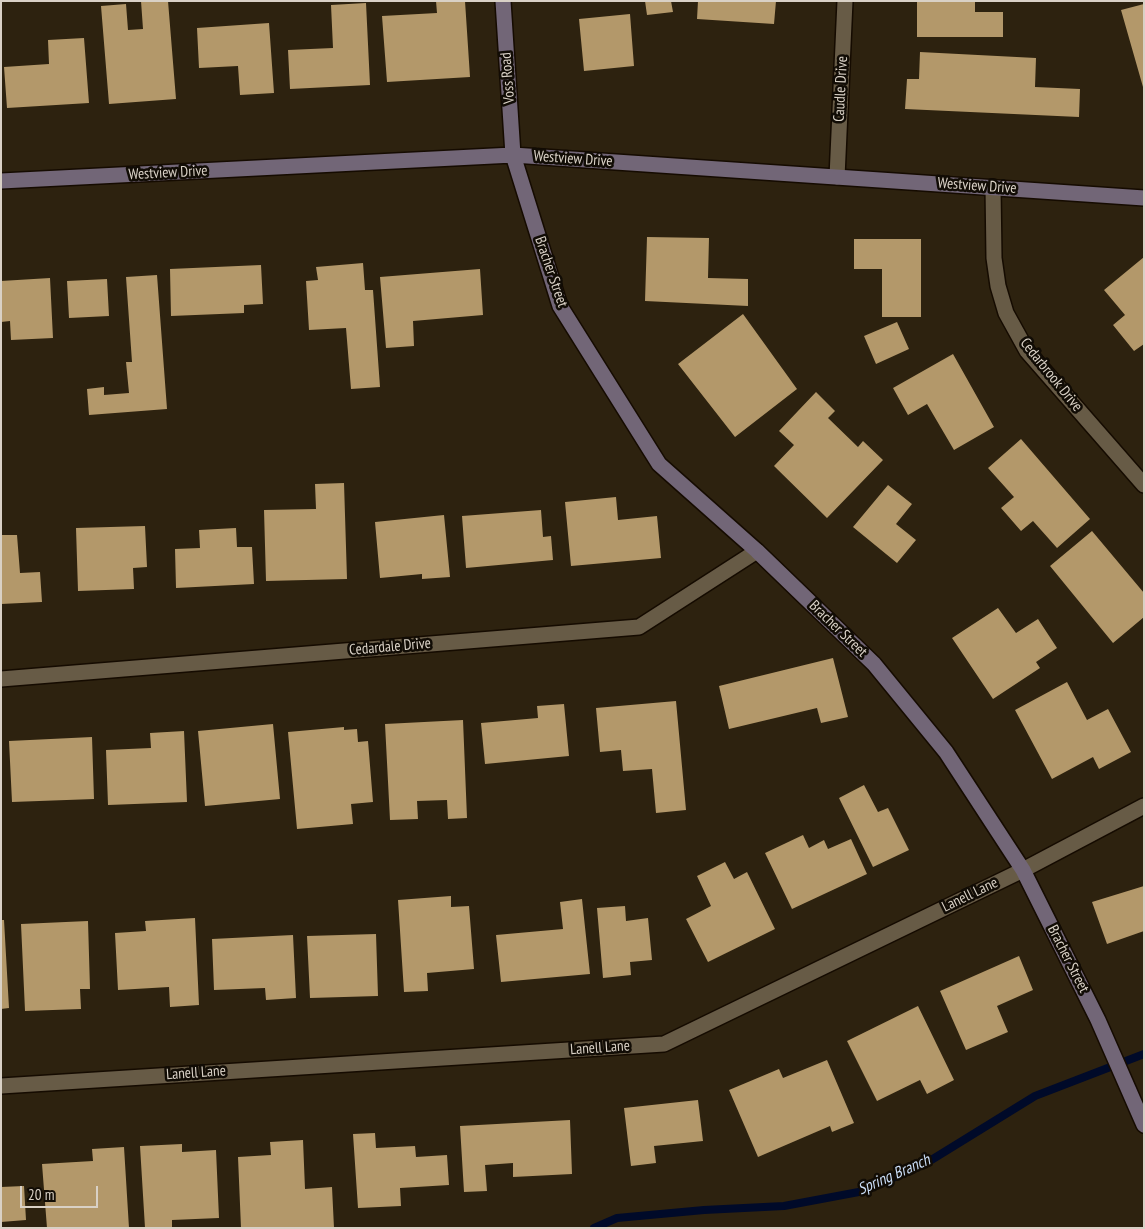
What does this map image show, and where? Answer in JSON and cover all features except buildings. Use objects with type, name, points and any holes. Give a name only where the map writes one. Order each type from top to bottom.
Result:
[{"type":"street","name":"Voss Road","points":[[503,1],[513,155]]},
{"type":"street","name":"Caudle Drive","points":[[837,177],[845,1]]},
{"type":"street","name":"Westview Drive","points":[[1,181],[513,155],[1144,198]]},
{"type":"street","name":"Bracher Street","points":[[513,155],[560,306],[659,464],[757,551],[874,664],[946,752],[1023,870],[1098,1020],[1144,1125]]},
{"type":"street","name":"Cedarbrook Drive","points":[[993,188],[994,258],[998,286],[1006,313],[1027,351],[1144,485]]},
{"type":"street","name":"Cedardale Drive","points":[[1,679],[639,627],[757,551]]},
{"type":"street","name":"Lanell Lane","points":[[1,1086],[664,1044],[1023,870],[1144,806]]},
{"type":"waterway","name":"Spring Branch","points":[[594,1228],[617,1218],[704,1210],[784,1206],[864,1191],[928,1162],[1035,1096],[1144,1054]]}]
